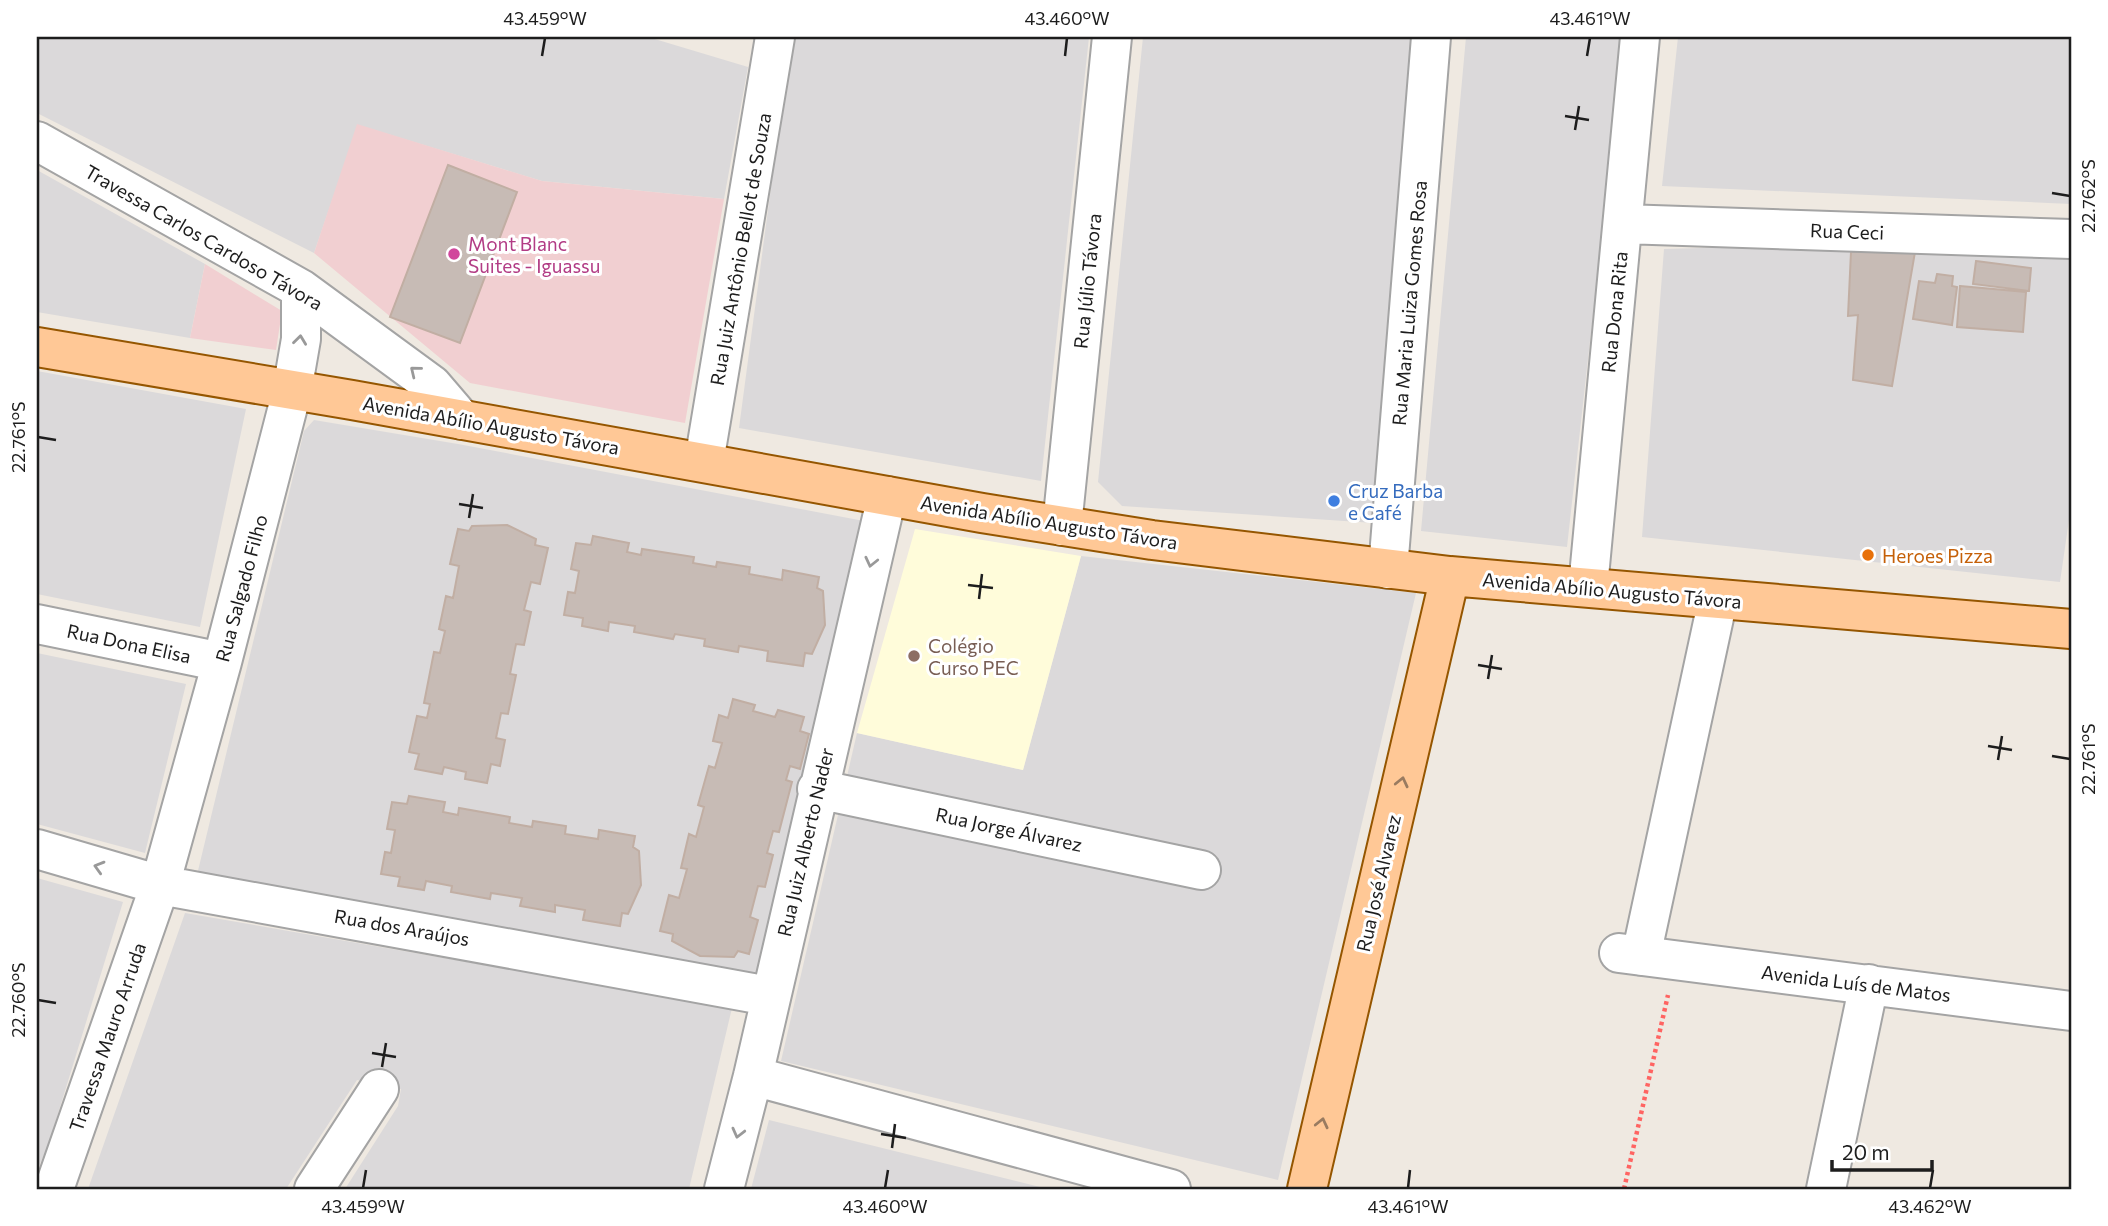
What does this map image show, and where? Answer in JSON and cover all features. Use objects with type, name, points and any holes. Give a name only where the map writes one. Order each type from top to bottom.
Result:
[{"type":"main road","name":"Avenida Abílio Augusto Távora","points":[[37,347],[1152,540],[1450,576],[2071,629]]},
{"type":"main road","name":"Rua José Alvarez","points":[[1307,1189],[1450,576]]},
{"type":"street","name":"Rua Júlio Távora","points":[[1062,526],[1112,37]]},
{"type":"street","name":"Rua Maria Luiza Gomes Rosa","points":[[1388,569],[1431,37]]},
{"type":"street","name":"Rua Dona Rita","points":[[1588,587],[1640,37]]},
{"type":"street","name":"Rua Juiz Antônio Bellot de Souza","points":[[704,462],[765,40]]},
{"type":"street","name":"Travessa Carlos Cardoso Távora","points":[[37,141],[301,289],[432,385],[462,420]]},
{"type":"street","name":"Rua Ceci","points":[[1623,224],[2071,239]]},
{"type":"street","name":"Rua Salgado Filho","points":[[160,885],[222,662],[292,391],[301,339],[301,289]]},
{"type":"street","name":"Rua Juiz Alberto Nader","points":[[724,1189],[887,496]]},
{"type":"street","points":[[1645,956],[1718,598]]},
{"type":"street","name":"Rua Dona Elisa","points":[[37,624],[222,662]]},
{"type":"street","name":"Rua Jorge Álvarez","points":[[817,789],[1201,870]]},
{"type":"street","name":"Rua dos Araújos","points":[[37,849],[160,885],[769,996]]},
{"type":"street","name":"Travessa Mauro Arruda","points":[[54,1189],[160,885]]},
{"type":"street","name":"Avenida Luís de Matos","points":[[1645,956],[2071,1011]]},
{"type":"street","points":[[1826,1189],[1869,985]]},
{"type":"street","points":[[752,1076],[1171,1189]]},
{"type":"street","points":[[314,1189],[379,1089]]},
{"type":"path","points":[[1624,1189],[1645,956]]},
{"type":"shaded area","points":[[37,37],[648,37],[748,67],[724,199],[542,181],[358,125],[314,253],[37,113]]},
{"type":"shaded area","points":[[791,37],[1089,37],[1041,481],[739,428]]},
{"type":"shaded area","points":[[1143,37],[1411,37],[1374,523],[1122,506],[1098,482]]},
{"type":"shaded area","points":[[1466,37],[1624,37],[1567,547],[1421,531]]},
{"type":"shaded area","points":[[1678,37],[2071,37],[2071,204],[1662,186]]},
{"type":"shaded area","points":[[357,124],[542,181],[724,199],[685,423],[470,383],[314,253]]},
{"type":"shaded area","points":[[37,170],[205,264],[190,338],[37,312]]},
{"type":"shaded area","points":[[1883,243],[2071,243],[2071,506],[2060,582],[1642,537],[1664,249]]},
{"type":"shaded area","points":[[205,264],[282,311],[276,350],[190,338]]},
{"type":"shaded area","points":[[37,371],[246,409],[200,627],[37,594]]},
{"type":"shaded area","points":[[314,420],[458,444],[864,521],[756,984],[196,879],[304,431]]},
{"type":"shaded area","points":[[915,529],[1081,556],[1023,770],[857,733]]},
{"type":"shaded area","points":[[1081,556],[1416,593],[1278,1180],[781,1061],[857,733],[1023,770]]},
{"type":"shaded area","points":[[37,653],[186,684],[145,853],[37,824]]},
{"type":"shaded area","points":[[37,878],[123,902],[49,1143],[37,1171]]},
{"type":"shaded area","points":[[185,913],[732,1008],[689,1189],[345,1189],[398,1106],[401,1089],[357,1080],[286,1189],[88,1189]]},
{"type":"shaded area","points":[[769,1120],[1048,1189],[751,1189]]},
{"type":"building","name":"Mont Blanc Suites - Iguassu","points":[[448,165],[517,192],[460,343],[390,317]]},
{"type":"building","points":[[1851,252],[1915,252],[1892,386],[1853,380],[1858,315],[1848,316]]},
{"type":"building","points":[[1976,261],[2031,268],[2029,291],[1973,284]]},
{"type":"building","points":[[1937,274],[1953,276],[1952,286],[1957,287],[1952,325],[1913,319],[1919,281],[1935,283]]},
{"type":"building","points":[[1960,286],[2026,292],[2023,332],[1957,327]]},
{"type":"building","points":[[507,525],[536,539],[535,545],[548,548],[540,584],[531,582],[524,610],[531,612],[524,645],[516,644],[510,674],[516,675],[508,714],[501,713],[496,738],[505,740],[500,766],[491,764],[487,783],[465,779],[466,772],[444,767],[442,774],[415,769],[419,754],[409,752],[417,716],[427,718],[430,704],[424,703],[434,652],[440,653],[445,631],[439,629],[446,596],[453,598],[459,566],[450,564],[458,529],[469,531],[472,526]]},
{"type":"building","points":[[593,536],[629,543],[627,552],[641,555],[642,549],[694,557],[693,563],[716,567],[717,562],[750,567],[749,574],[782,580],[783,570],[819,577],[817,588],[823,591],[825,625],[812,654],[805,653],[803,666],[767,661],[768,651],[739,646],[738,652],[704,646],[705,639],[675,634],[673,639],[634,632],[635,626],[609,622],[608,631],[582,626],[583,618],[564,615],[568,592],[575,593],[579,571],[571,569],[576,543],[591,545]]},
{"type":"building","points":[[733,699],[755,705],[753,711],[775,717],[778,710],[804,717],[800,731],[809,734],[800,769],[790,766],[786,780],[792,782],[779,832],[773,831],[767,853],[773,855],[765,887],[758,886],[750,917],[758,920],[749,954],[738,951],[734,957],[700,956],[672,941],[673,934],[660,931],[669,895],[679,898],[687,869],[681,868],[689,834],[696,837],[704,807],[698,805],[709,766],[715,768],[722,743],[713,741],[719,715],[728,718]]},
{"type":"building","points":[[409,796],[445,802],[443,812],[458,815],[459,808],[510,817],[509,823],[532,827],[533,821],[566,826],[565,834],[598,839],[599,830],[635,836],[633,847],[639,851],[641,885],[628,914],[622,913],[620,926],[583,920],[585,910],[555,905],[555,912],[520,906],[522,898],[491,893],[490,899],[451,892],[452,886],[426,881],[424,890],[398,886],[400,877],[381,874],[385,852],[391,853],[395,830],[387,829],[392,802],[407,804]]},
{"type":"place","name":"Mont Blanc Suites - Iguassu","points":[[454,254]]},
{"type":"place","name":"Cruz Barba e Café","points":[[1334,501]]},
{"type":"place","name":"Heroes Pizza","points":[[1868,555]]},
{"type":"place","name":"Colégio Curso PEC","points":[[914,656]]}]
